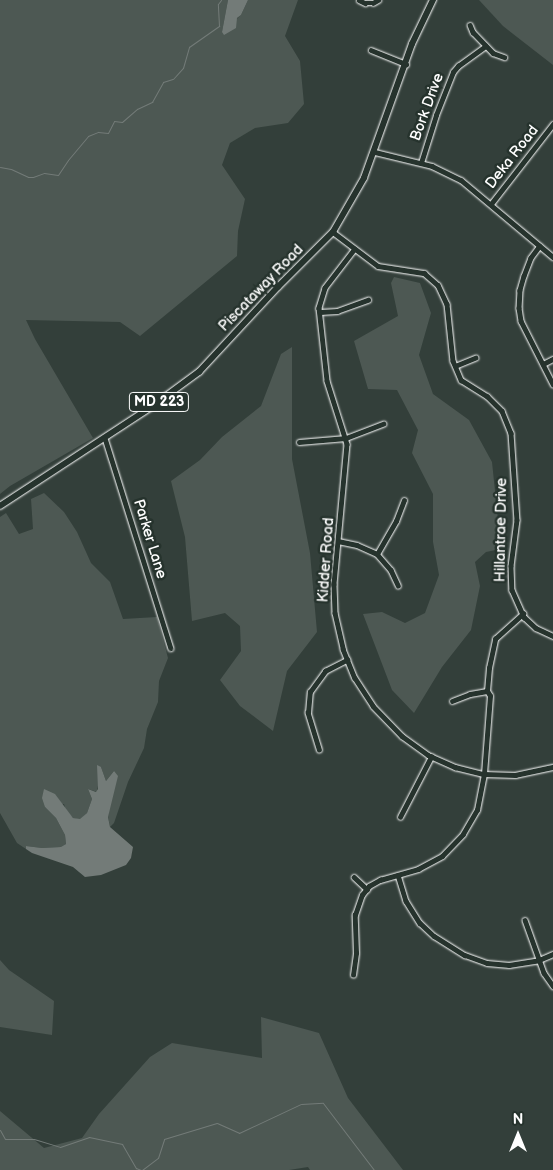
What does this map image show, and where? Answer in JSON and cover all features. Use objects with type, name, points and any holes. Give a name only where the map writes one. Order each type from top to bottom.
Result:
[{"type":"main road","name":"Piscataway Road","points":[[0,506],[150,408],[199,372],[278,287],[333,232],[364,178],[375,152],[412,44],[433,0]]},
{"type":"street","points":[[359,0],[367,4],[378,0]]},
{"type":"street","points":[[470,25],[493,53],[504,57]]},
{"type":"street","name":"Bork Drive","points":[[421,163],[436,115],[453,72],[458,66],[486,46]]},
{"type":"street","points":[[371,50],[406,64]]},
{"type":"street","name":"Deka Road","points":[[491,204],[553,124]]},
{"type":"street","points":[[375,152],[421,163],[444,171],[461,180],[553,257]]},
{"type":"street","name":"Hillantrae Drive","points":[[333,232],[378,266],[424,273],[438,286],[447,304],[455,366],[461,380],[487,396],[502,411],[512,433],[517,520],[512,566],[512,590],[523,614],[536,628],[553,636]]},
{"type":"street","points":[[540,246],[531,258],[526,270],[520,290],[519,308],[521,321],[553,384]]},
{"type":"street","name":"Kidder Road","points":[[355,249],[325,288],[320,312],[327,381],[346,438],[347,451],[334,602],[340,638],[347,660],[364,692],[384,719],[402,736],[431,758],[484,774],[515,775],[553,767]]},
{"type":"street","points":[[320,312],[336,311],[368,300]]},
{"type":"street","points":[[455,366],[476,358]]},
{"type":"street","points":[[543,364],[553,359]]},
{"type":"street","points":[[299,442],[346,438],[383,424]]},
{"type":"street","name":"Parker Lane","points":[[105,438],[171,648]]},
{"type":"street","points":[[377,554],[396,521],[404,500]]},
{"type":"street","points":[[338,541],[357,545],[377,554],[391,570],[398,585]]},
{"type":"street","points":[[353,974],[356,953],[355,915],[358,903],[367,889],[380,880],[436,860],[456,843],[477,810],[484,774],[490,696],[487,691],[488,668],[494,640],[523,614]]},
{"type":"street","points":[[320,750],[308,713],[310,692],[324,671],[347,660]]},
{"type":"street","points":[[452,701],[470,694],[487,691]]},
{"type":"street","points":[[400,817],[431,758]]},
{"type":"street","points":[[398,875],[406,901],[417,919],[429,932],[472,958],[495,964],[516,964],[539,960],[553,954]]},
{"type":"street","points":[[354,877],[367,889]]},
{"type":"street","points":[[525,920],[539,960],[553,986]]},
{"type":"shaded area","points":[[0,0],[228,0],[222,32],[241,15],[248,0],[298,0],[285,36],[300,61],[304,104],[288,123],[255,128],[230,143],[222,165],[245,199],[238,231],[237,256],[140,336],[120,322],[26,320],[35,339],[93,438],[10,486],[0,494]]},
{"type":"shaded area","points":[[228,0],[248,0],[241,15],[237,18],[236,28],[224,35],[222,32]]},
{"type":"shaded area","points":[[479,0],[553,0],[553,65],[503,26]]},
{"type":"shaded area","points":[[394,277],[420,283],[431,313],[419,355],[433,394],[469,420],[492,462],[501,549],[486,552],[475,562],[480,586],[471,630],[442,667],[414,713],[392,690],[363,614],[382,612],[405,623],[425,613],[439,575],[433,542],[433,494],[412,453],[418,430],[397,390],[368,389],[354,341],[398,316],[391,283]]},
{"type":"shaded area","points":[[292,347],[292,459],[310,553],[317,632],[287,671],[273,731],[240,706],[220,680],[241,651],[240,626],[225,613],[192,621],[185,537],[171,481],[200,460],[222,437],[261,406],[281,354]]},
{"type":"shaded area","points":[[44,493],[64,512],[77,532],[91,563],[110,582],[123,619],[157,617],[168,658],[159,681],[158,702],[147,729],[144,748],[128,782],[114,823],[110,827],[108,816],[114,771],[106,781],[101,767],[97,792],[88,789],[92,799],[87,813],[80,820],[73,818],[66,811],[64,804],[45,807],[56,818],[65,835],[66,844],[62,847],[42,848],[26,846],[26,849],[17,843],[0,813],[0,517],[6,513],[19,534],[33,529],[31,499]]},
{"type":"shaded area","points":[[97,765],[101,767],[106,781],[114,771],[118,776],[108,817],[110,827],[133,847],[131,858],[126,865],[101,875],[85,877],[73,867],[32,853],[26,849],[26,846],[42,848],[61,847],[66,844],[65,835],[56,818],[45,807],[42,798],[44,789],[55,794],[73,818],[80,819],[87,813],[92,799],[88,789],[96,792],[98,789]]},
{"type":"shaded area","points":[[0,960],[9,970],[54,1001],[52,1035],[0,1027]]},
{"type":"shaded area","points":[[261,1017],[319,1033],[348,1098],[403,1170],[310,1170],[308,1167],[289,1170],[0,1170],[0,1111],[44,1148],[82,1138],[99,1114],[150,1057],[172,1043],[262,1058]]},
{"type":"waterway","points":[[0,167],[11,169],[28,177],[44,173],[58,175],[88,136],[98,132],[108,133],[114,121],[122,122],[137,109],[152,102],[163,82],[173,79],[183,68],[189,47],[219,26],[218,4],[221,0]]},
{"type":"waterway","points":[[142,1170],[158,1158],[164,1139],[217,1123],[239,1133],[301,1104],[323,1103],[374,1170]]},
{"type":"waterway","points":[[0,1130],[5,1139],[34,1139],[60,1147],[89,1137],[122,1144],[136,1168],[141,1170]]}]
